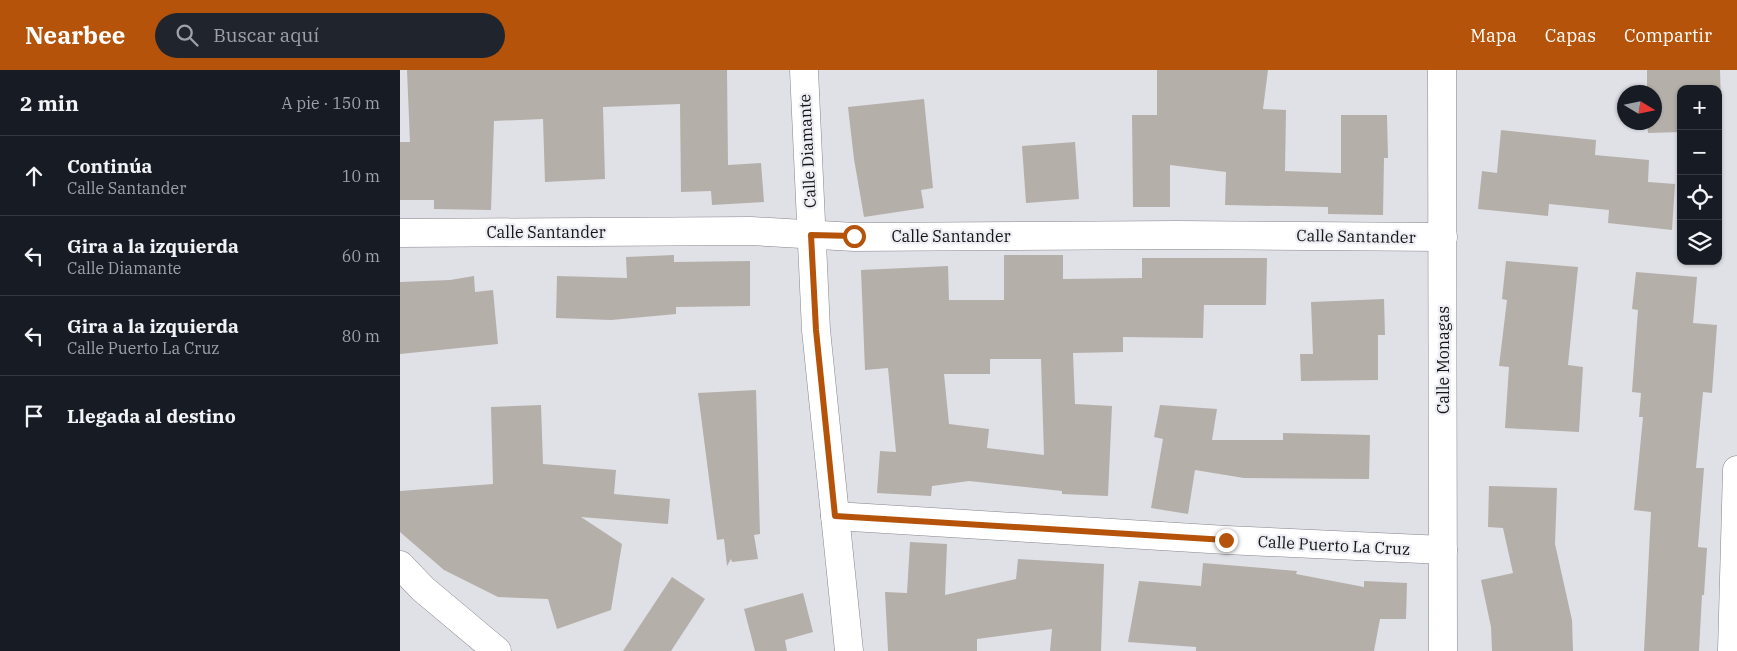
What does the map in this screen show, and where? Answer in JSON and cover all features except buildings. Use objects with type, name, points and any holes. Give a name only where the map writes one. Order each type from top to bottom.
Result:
[{"type":"street","name":"Calle Diamante","points":[[804,70],[816,330],[849,651]]},
{"type":"street","name":"Calle Monagas","points":[[1442,70],[1443,651]]},
{"type":"street","name":"Calle Santander","points":[[400,233],[751,231],[811,235],[1443,237]]},
{"type":"street","points":[[1732,651],[1737,470]]},
{"type":"street","name":"Calle Puerto La Cruz","points":[[835,516],[1226,540],[1443,550]]},
{"type":"street","points":[[400,565],[422,589],[497,651]]},
{"type":"route","points":[[854,236],[811,235],[816,330],[835,516],[1226,540]]}]
